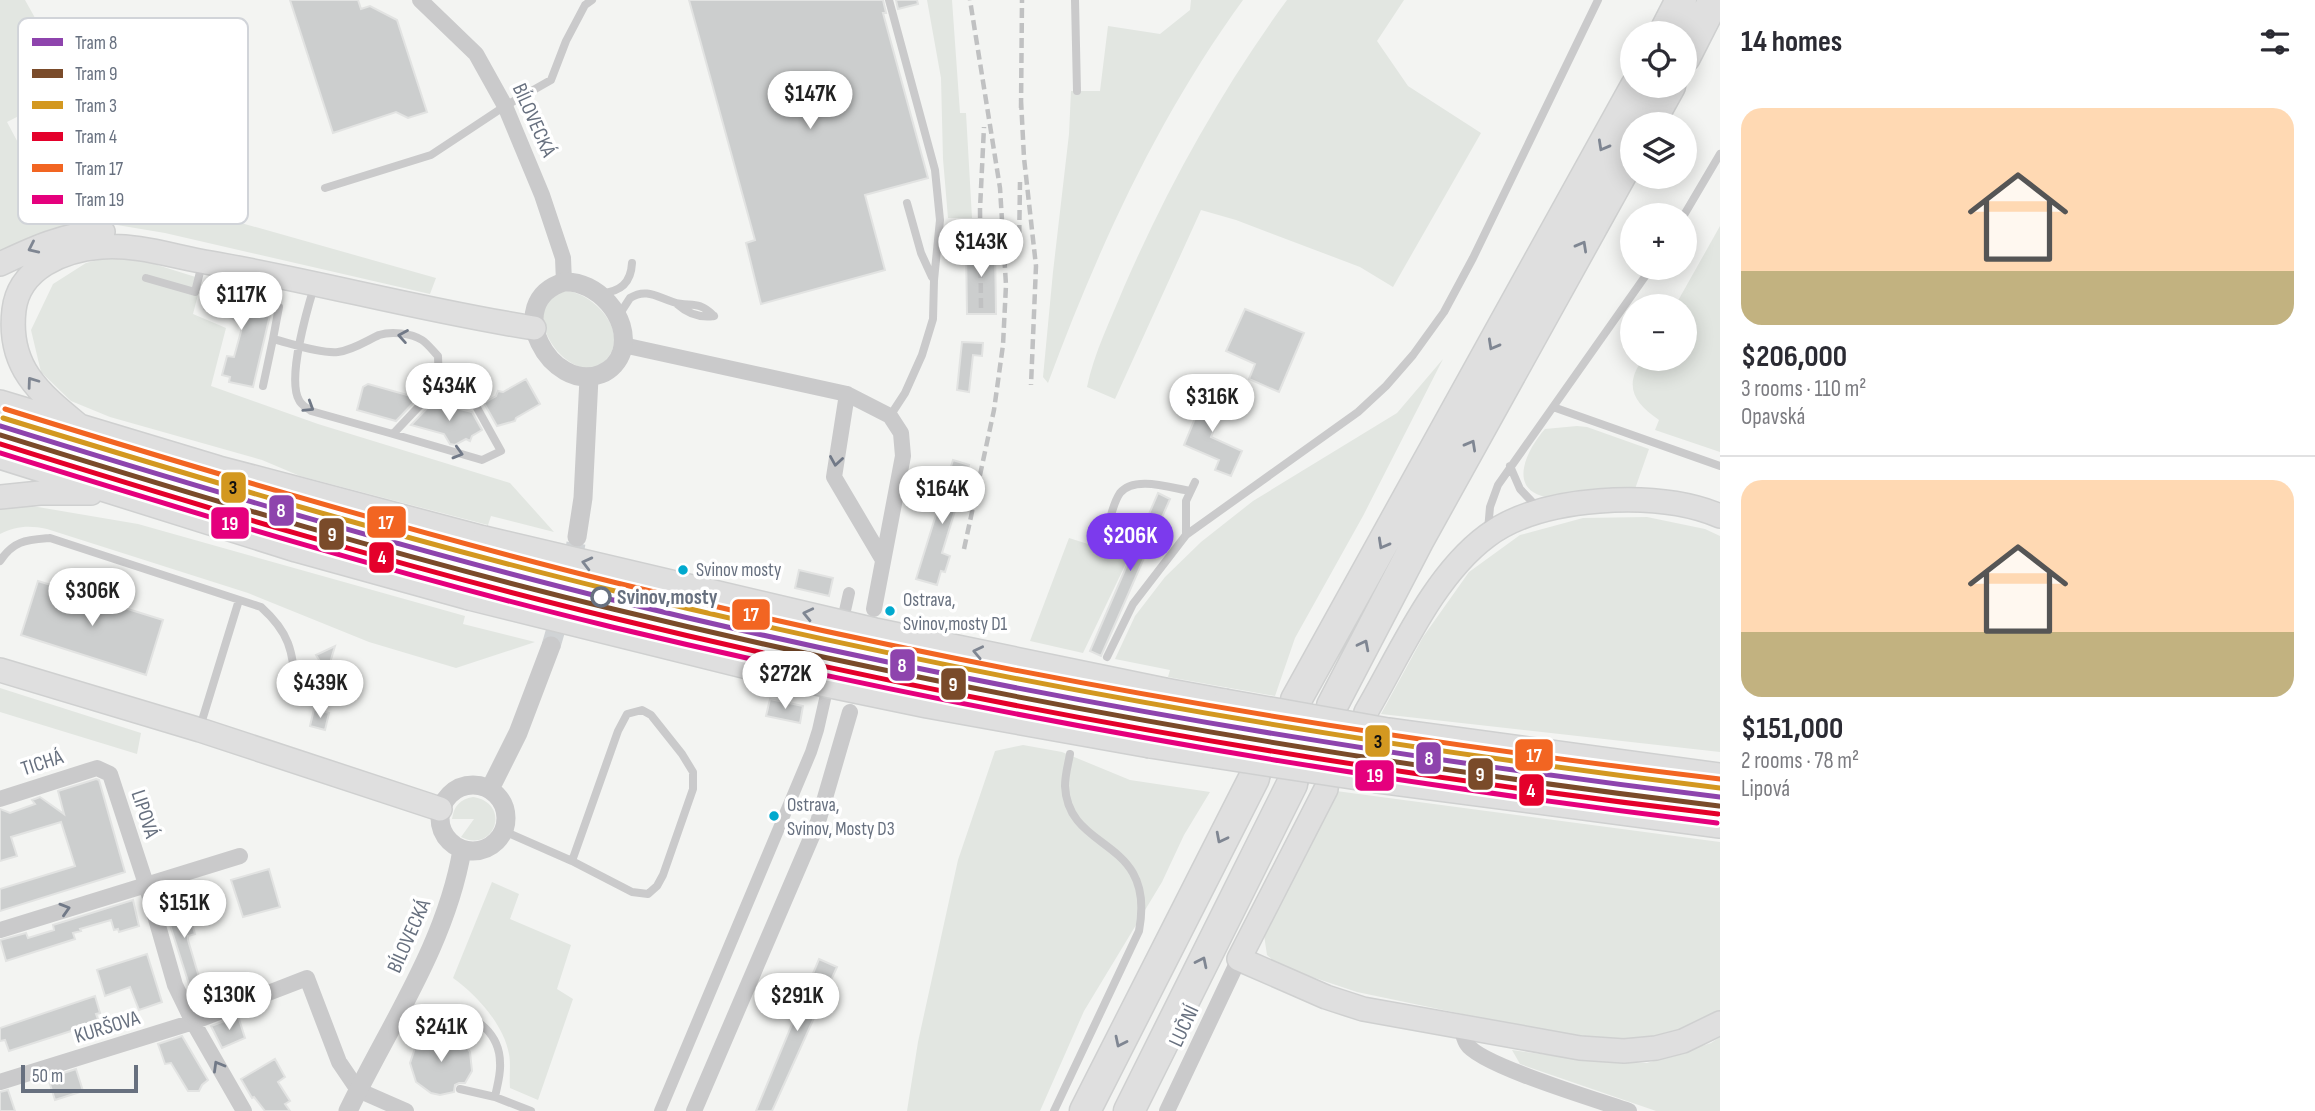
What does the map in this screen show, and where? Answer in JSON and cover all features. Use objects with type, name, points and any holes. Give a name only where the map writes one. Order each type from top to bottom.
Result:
[{"type":"highway","points":[[1697,35],[1714,0]]},
{"type":"highway","points":[[1296,700],[1629,98]]},
{"type":"highway","points":[[1332,706],[1418,541],[1620,176]]},
{"type":"highway","points":[[1085,1111],[1254,778]]},
{"type":"highway","points":[[1129,1111],[1292,784]]},
{"type":"main road","points":[[0,264],[63,237],[108,232],[129,233],[166,241],[240,268]]},
{"type":"main road","points":[[82,428],[31,383],[14,337],[13,315],[18,295],[34,271],[59,256],[98,247],[135,248],[240,268],[413,307],[534,328]]},
{"type":"main road","points":[[0,402],[316,495],[484,538],[875,630],[1165,690],[1388,730],[1720,775]]},
{"type":"main road","points":[[0,457],[296,550],[470,598],[792,678],[927,706],[1150,746],[1716,827]]},
{"type":"main road","points":[[0,497],[40,493],[110,493]]},
{"type":"main road","points":[[1366,712],[1436,593],[1460,562],[1488,535],[1520,517],[1566,505],[1617,499],[1684,505],[1720,516]]},
{"type":"main road","points":[[0,670],[200,730],[440,809]]},
{"type":"main road","points":[[1326,789],[1239,959],[1344,1004],[1461,1028],[1570,1046],[1624,1051],[1670,1045],[1720,1023]]},
{"type":"street","name":"BÍLOVECKÁ","points":[[420,0],[476,54],[505,106],[542,195],[563,258],[564,282]]},
{"type":"street","points":[[564,282],[579,282],[598,293],[608,302],[618,319],[623,345],[621,354],[611,367],[589,378],[575,376],[557,365],[545,352],[534,328],[534,313],[539,299],[549,288],[564,282]]},
{"type":"street","points":[[623,345],[847,394],[890,416],[901,433],[902,456],[874,609]]},
{"type":"street","points":[[577,537],[583,498],[589,378]]},
{"type":"street","points":[[847,394],[834,477],[883,560]]},
{"type":"street","points":[[660,1111],[811,752],[849,593]]},
{"type":"street","points":[[490,789],[518,733],[551,646]]},
{"type":"street","points":[[694,1111],[818,822],[850,712]]},
{"type":"street","name":"TICHÁ","points":[[0,799],[97,768]]},
{"type":"street","name":"LIPOVÁ","points":[[97,768],[110,774],[175,985],[244,1111]]},
{"type":"street","points":[[470,785],[490,789],[505,808],[506,823],[503,831],[491,846],[472,851],[462,850],[447,839],[442,831],[439,822],[440,809],[445,800],[460,787],[470,785]]},
{"type":"street","name":"BÍLOVECKÁ","points":[[348,1111],[439,932],[458,875],[462,850]]},
{"type":"street","points":[[0,930],[240,856]]},
{"type":"street","name":"LUČNÍ","points":[[1167,1111],[1239,959]]},
{"type":"street","name":"KURŠOVA","points":[[0,1082],[193,1022],[307,978],[339,1062],[358,1090]]},
{"type":"street","points":[[1461,1028],[1467,1045],[1483,1057],[1517,1072],[1629,1111]]},
{"type":"street","points":[[358,1090],[407,1111]]},
{"type":"lane","points":[[325,188],[431,155],[505,106],[551,80],[566,41],[585,5],[592,0]]},
{"type":"lane","points":[[889,0],[935,170],[940,220],[933,318],[922,355],[904,396],[890,416]]},
{"type":"lane","points":[[1075,0],[1077,91]]},
{"type":"lane","points":[[1107,657],[1133,604],[1186,535],[1358,412],[1387,386],[1413,355],[1444,312],[1473,258],[1598,0]]},
{"type":"lane","points":[[1691,203],[1720,154]]},
{"type":"lane","points":[[906,204],[921,254],[934,280]]},
{"type":"lane","points":[[146,278],[195,292],[202,261]]},
{"type":"lane","points":[[598,293],[621,288],[628,281],[632,263]]},
{"type":"lane","points":[[1488,535],[1493,496],[1510,466],[1643,280]]},
{"type":"lane","points":[[315,284],[304,318],[295,385],[297,397],[311,411],[482,460],[501,451],[466,387],[438,369]]},
{"type":"lane","points":[[618,319],[626,302],[636,295],[649,292],[677,303],[684,311],[714,317]]},
{"type":"lane","points":[[263,387],[279,307]]},
{"type":"lane","points":[[273,339],[337,352],[383,334],[401,333],[422,340],[438,356],[439,386],[393,434]]},
{"type":"lane","points":[[1552,408],[1720,466]]},
{"type":"lane","points":[[1510,466],[1520,489],[1541,510]]},
{"type":"lane","points":[[1186,535],[1186,501],[1195,482]]},
{"type":"lane","points":[[1107,530],[1119,495],[1127,486],[1153,485],[1190,491]]},
{"type":"lane","points":[[0,561],[22,540],[50,538],[261,607],[278,622],[292,652],[296,689]]},
{"type":"lane","points":[[200,730],[239,600]]},
{"type":"lane","points":[[503,831],[572,861],[632,892],[648,894],[657,886],[663,875],[693,789],[693,772],[651,715],[642,710],[627,714],[618,731],[572,861]]},
{"type":"lane","points":[[1054,1111],[1139,932],[1142,915],[1138,882],[1129,866],[1119,853],[1080,825],[1072,813],[1065,789],[1070,754]]},
{"type":"lane","points":[[439,1033],[449,1015],[461,1014],[474,1018],[491,1033],[498,1049],[500,1064],[495,1097]]},
{"type":"lane","points":[[460,1089],[495,1097],[531,1111]]},
{"type":"shaded area","points":[[0,0],[25,0],[35,18],[18,18],[18,116],[7,122],[18,143],[18,224],[78,224],[48,230],[0,252]]},
{"type":"shaded area","points":[[927,0],[952,0],[960,113],[966,113],[972,218],[948,218],[941,78]]},
{"type":"shaded area","points":[[1191,0],[1243,0],[1184,90],[1132,185],[1109,233],[1048,383],[1043,377],[1069,134],[1071,91],[1100,91],[1108,26],[1160,34],[1190,10]]},
{"type":"shaded area","points":[[1287,0],[1404,0],[1377,41],[1408,86],[1481,133],[1393,287],[1360,267],[1236,220],[1201,210],[1115,399],[1087,387],[1098,349],[1124,287],[1178,175],[1218,103]]},
{"type":"shaded area","points":[[111,224],[245,224],[436,278],[430,294],[165,233]]},
{"type":"shaded area","points":[[1720,226],[1720,452],[1655,430],[1659,420],[1643,407],[1634,393],[1633,386],[1636,371],[1697,371],[1697,294],[1682,294],[1690,280],[1697,280],[1697,267]]},
{"type":"shaded area","points":[[122,254],[202,279],[193,314],[226,328],[211,386],[318,424],[510,483],[554,532],[491,516],[488,525],[300,476],[262,460],[110,417],[71,401],[41,372],[31,330],[53,284],[86,263]]},
{"type":"shaded area","points":[[565,291],[575,293],[596,305],[611,324],[614,345],[609,356],[596,367],[581,367],[566,359],[545,330],[543,314],[549,300]]},
{"type":"shaded area","points":[[1443,359],[1363,516],[1295,638],[1275,696],[1168,677],[1170,670],[1115,659],[1135,616],[1165,577],[1201,542],[1253,501],[1397,413]]},
{"type":"shaded area","points":[[1577,426],[1649,449],[1635,489],[1584,491],[1546,497],[1534,493],[1527,486],[1524,467],[1527,457],[1545,429]]},
{"type":"shaded area","points":[[26,505],[138,524],[465,616],[463,624],[535,642],[456,668],[369,642],[248,593],[47,529],[23,527],[0,534],[0,509]]},
{"type":"shaded area","points":[[1647,517],[1705,529],[1720,536],[1720,752],[1381,714],[1423,637],[1469,572],[1520,535],[1583,518]]},
{"type":"shaded area","points":[[1069,538],[1129,557],[1083,653],[1030,641]]},
{"type":"shaded area","points":[[0,688],[141,733],[137,754],[0,712]]},
{"type":"shaded area","points":[[1023,745],[1062,752],[1130,780],[1210,792],[1184,835],[1162,882],[1084,1011],[1040,1111],[907,1111],[918,1042],[958,860],[995,751]]},
{"type":"shaded area","points":[[1336,791],[1720,842],[1720,1011],[1700,1025],[1635,1043],[1582,1040],[1502,1027],[1472,1016],[1357,992],[1279,966],[1267,955],[1264,935]]},
{"type":"shaded area","points":[[473,797],[485,801],[492,808],[495,817],[494,826],[483,839],[461,837],[474,819],[452,819],[458,804]]},
{"type":"shaded area","points":[[492,882],[519,894],[510,919],[571,945],[557,989],[573,999],[538,1100],[510,1088],[509,1054],[501,1032],[480,1001],[453,978]]},
{"type":"shaded area","points":[[1720,1037],[1720,1111],[1656,1111],[1520,1064],[1512,1050],[1577,1059],[1647,1063],[1711,1043]]},
{"type":"building","points":[[290,0],[358,0],[361,9],[370,6],[397,20],[427,112],[408,118],[396,112],[333,133]]},
{"type":"building","points":[[689,0],[883,0],[886,13],[883,13],[928,178],[865,195],[885,270],[761,304],[746,243],[755,240]]},
{"type":"building","points":[[896,0],[917,0],[918,4],[898,9]]},
{"type":"building","points":[[966,244],[995,244],[996,314],[967,314]]},
{"type":"building","points":[[211,283],[241,291],[270,315],[253,387],[229,382],[230,377],[222,375],[227,356],[234,357],[243,324],[226,315],[204,309]]},
{"type":"building","points":[[1245,309],[1304,333],[1279,392],[1249,379],[1255,364],[1226,351]]},
{"type":"building","points":[[962,342],[983,343],[982,356],[973,355],[969,392],[957,390]]},
{"type":"building","points":[[526,379],[540,404],[515,421],[497,426],[484,403],[496,396],[498,391],[503,392]]},
{"type":"building","points":[[368,384],[418,398],[396,421],[357,410],[363,387]]},
{"type":"building","points":[[1207,389],[1227,398],[1211,437],[1242,451],[1231,476],[1215,470],[1219,460],[1184,445]]},
{"type":"building","points":[[433,402],[472,412],[482,430],[472,436],[470,441],[466,439],[455,445],[450,444],[444,434],[411,425]]},
{"type":"building","points":[[953,460],[969,465],[942,553],[950,556],[937,585],[916,579]]},
{"type":"building","points":[[1158,493],[1170,499],[1101,656],[1090,651]]},
{"type":"building","points":[[799,570],[833,578],[829,596],[795,588]]},
{"type":"building","points":[[38,581],[163,620],[146,675],[21,635]]},
{"type":"building","points":[[335,646],[327,673],[316,655]]},
{"type":"building","points":[[770,699],[803,706],[800,723],[766,716]]},
{"type":"building","points":[[314,709],[329,713],[325,730],[310,726]]},
{"type":"building","points":[[99,780],[125,872],[0,911],[0,889],[75,866],[61,822],[11,837],[17,856],[0,861],[0,809],[10,813],[35,804],[32,800],[40,797],[64,814],[58,791]]},
{"type":"building","points":[[269,869],[280,907],[243,917],[231,880]]},
{"type":"building","points":[[184,894],[195,934],[188,936],[188,940],[205,997],[194,1000],[162,900]]},
{"type":"building","points":[[133,900],[139,926],[119,932],[118,929],[114,930],[111,920],[80,929],[81,931],[73,933],[75,939],[6,961],[0,940],[26,933],[28,938],[54,930],[53,925]]},
{"type":"building","points":[[147,954],[162,1002],[139,1010],[130,987],[105,996],[97,970]]},
{"type":"building","points":[[819,959],[837,967],[772,1111],[756,1111]]},
{"type":"building","points":[[95,996],[100,1013],[96,1014],[99,1022],[9,1051],[5,1040],[0,1041],[0,1028]]},
{"type":"building","points":[[238,1016],[245,1038],[222,1048],[211,1026]]},
{"type":"building","points":[[446,1033],[464,1043],[470,1052],[472,1071],[465,1083],[455,1085],[454,1092],[440,1095],[431,1093],[416,1082],[410,1063],[416,1045],[423,1039],[433,1034],[436,1039],[441,1039]]},
{"type":"building","points":[[182,1036],[208,1080],[199,1091],[188,1091],[171,1063],[165,1064],[158,1044]]},
{"type":"building","points":[[275,1059],[285,1077],[278,1082],[290,1101],[285,1104],[290,1111],[265,1111],[254,1097],[252,1098],[241,1079]]},
{"type":"building","points":[[76,1069],[83,1091],[55,1100],[48,1078]]},
{"type":"building","points":[[8,1090],[15,1111],[0,1111],[0,1092]]},
{"type":"tunnel","points":[[551,646],[569,585],[577,537]]},
{"type":"tunnel","points":[[853,699],[871,622]]},
{"type":"tunnel","points":[[1254,778],[1296,700]]},
{"type":"tunnel","points":[[1292,784],[1332,706]]},
{"type":"tunnel","points":[[1326,789],[1366,712]]},
{"type":"railway","points":[[964,549],[994,410],[1003,345],[1006,285],[1000,188],[970,0]]},
{"type":"railway","points":[[1021,108],[1022,0]]},
{"type":"railway","points":[[1021,100],[1024,158],[1036,266],[1031,385]]},
{"type":"railway","points":[[981,308],[980,209],[984,127]]},
{"type":"railway","points":[[1019,250],[1020,182]]},
{"type":"tram line","name":"17","points":[[5,409],[463,543],[617,583],[890,645],[1027,673],[1303,721],[1581,762],[1720,779]]},
{"type":"tram line","name":"3","points":[[3,418],[231,487],[461,552],[615,591],[889,653],[1026,681],[1303,729],[1442,751],[1720,788]]},
{"type":"tram line","name":"8","points":[[0,426],[459,560],[613,600],[887,662],[1025,690],[1302,738],[1441,760],[1720,797]]},
{"type":"tram line","name":"9","points":[[0,435],[229,505],[459,570],[613,609],[887,671],[1163,724],[1302,747],[1440,769],[1719,806]]},
{"type":"tram line","name":"4","points":[[0,444],[229,514],[458,579],[613,618],[887,680],[1162,733],[1301,756],[1579,797],[1718,814]]},
{"type":"tram line","name":"19","points":[[0,453],[381,567],[535,608],[749,659],[1162,741],[1439,786],[1717,823]]},
{"type":"place","name":"Svinov mosty","points":[[683,570]]},
{"type":"place","name":"Svinov,mosty","points":[[601,597]]},
{"type":"place","name":"Ostrava, Svinov,mosty D1","points":[[890,611]]},
{"type":"place","name":"Ostrava, Svinov, Mosty D3","points":[[774,816]]}]
